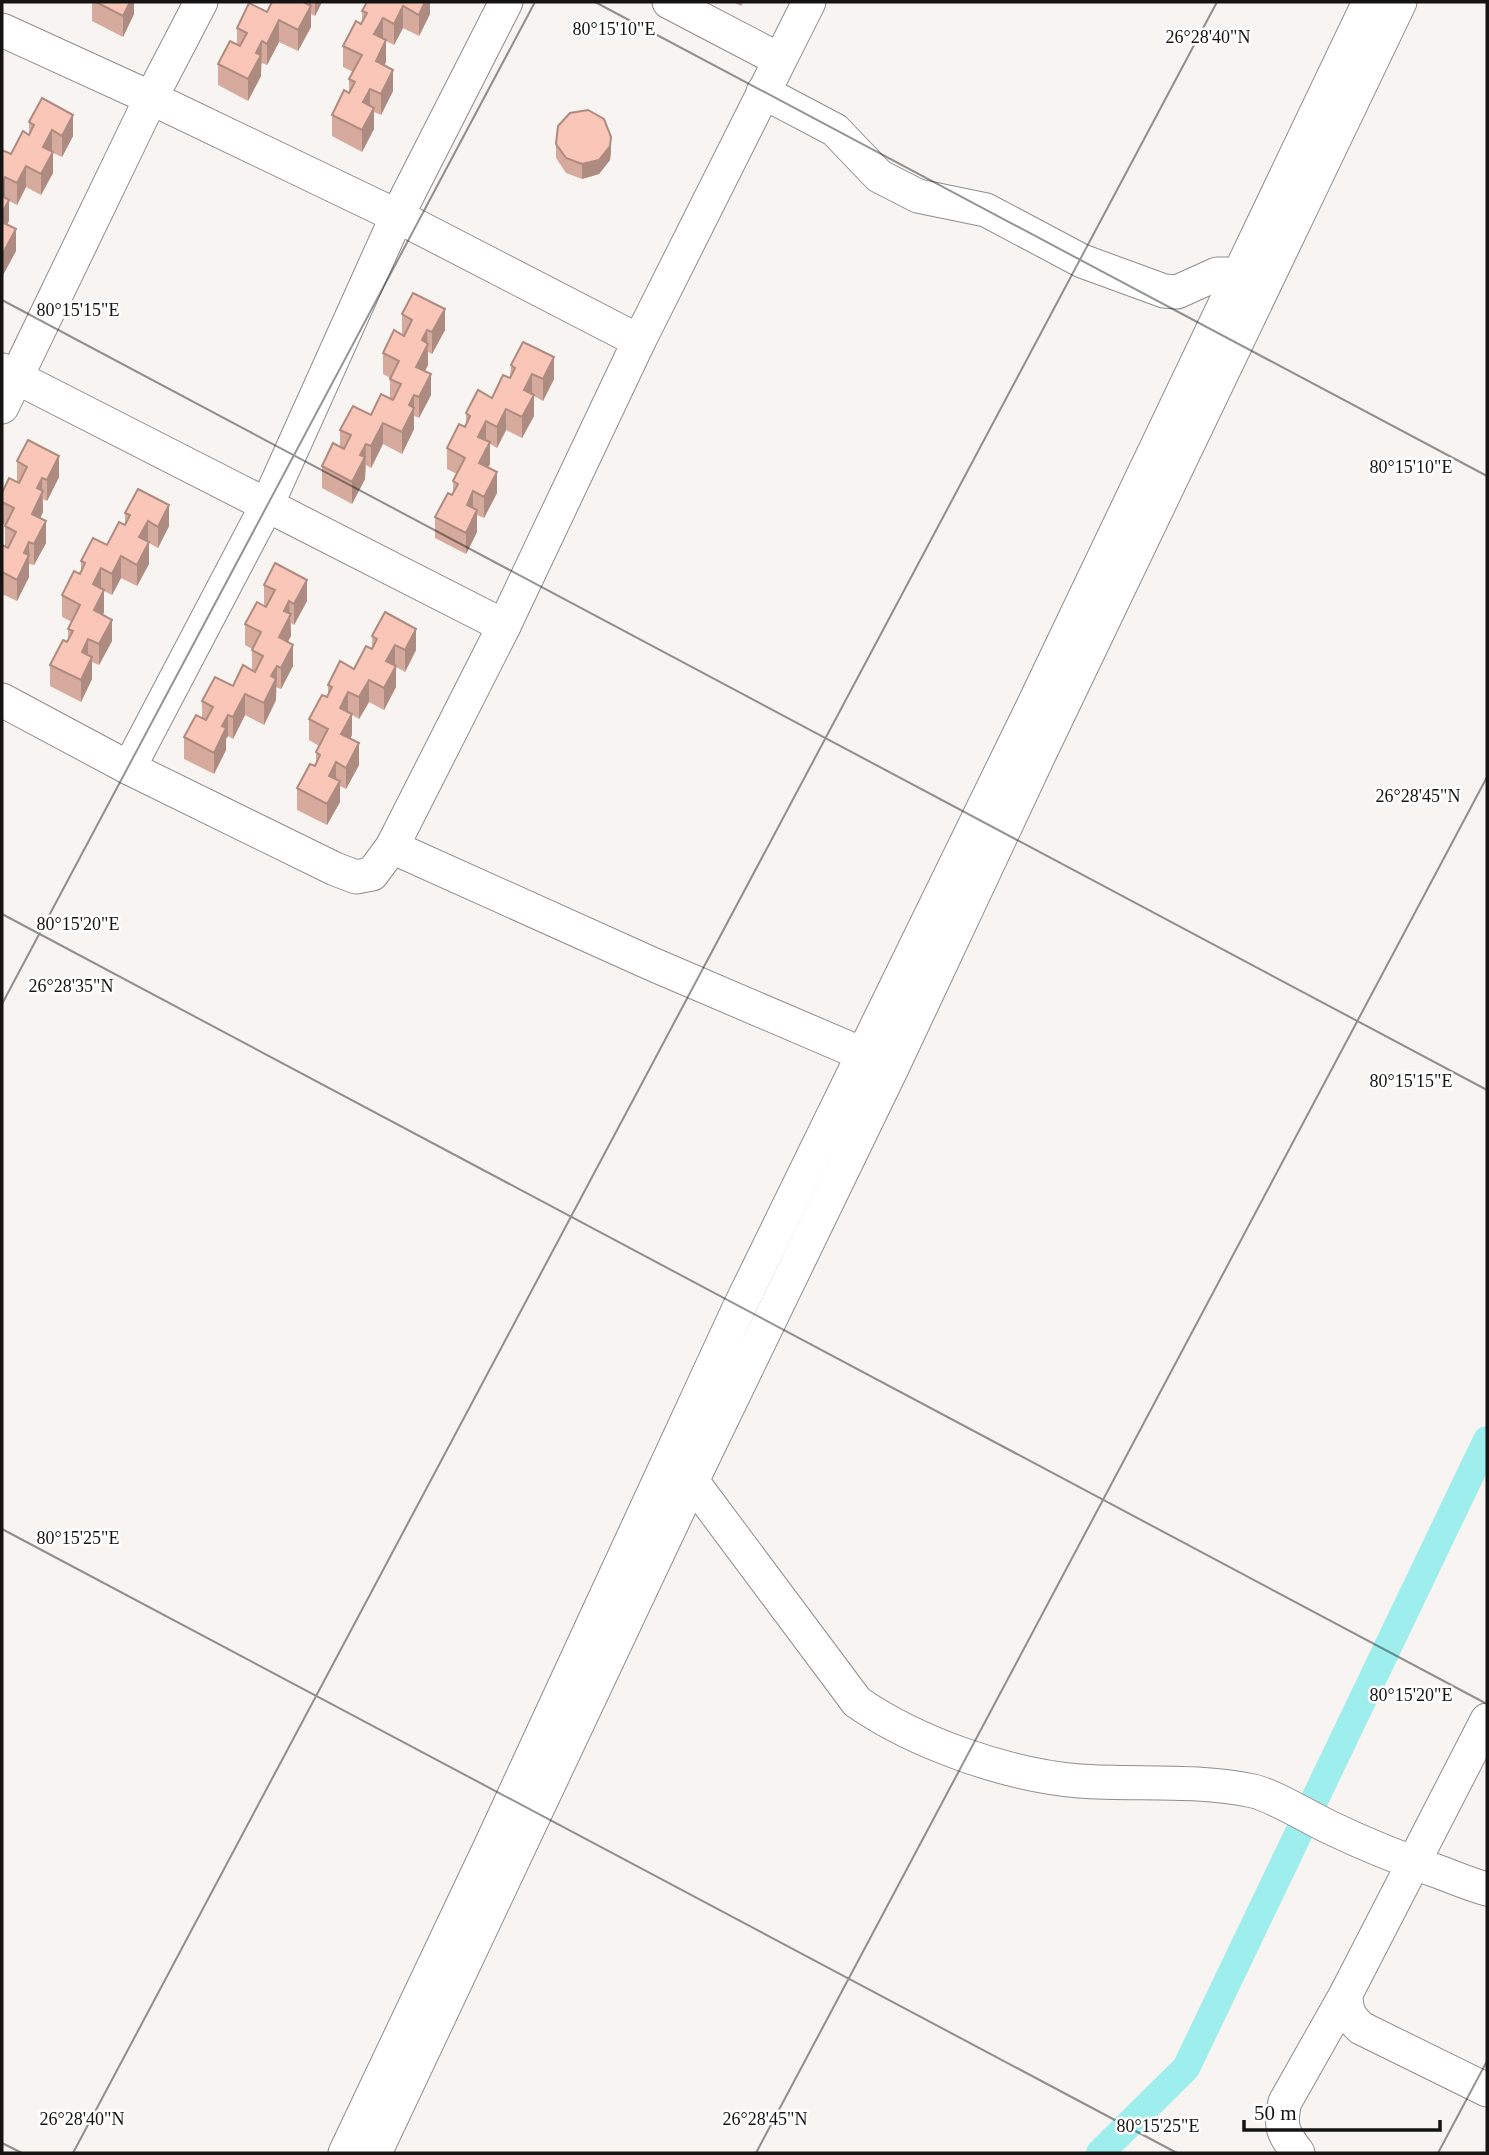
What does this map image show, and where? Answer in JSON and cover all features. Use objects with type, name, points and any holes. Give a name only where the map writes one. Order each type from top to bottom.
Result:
[{"type":"street","points":[[2,407],[9,374],[201,2]]},
{"type":"street","points":[[129,768],[267,505],[397,216],[506,2]]},
{"type":"street","points":[[669,2],[778,59]]},
{"type":"street","points":[[2,700],[129,768],[335,869],[356,877],[372,874],[392,847],[504,626],[639,341],[808,2]]},
{"type":"street","points":[[345,2153],[484,1860],[733,1320],[1038,695],[1369,2]]},
{"type":"street","points":[[375,2153],[692,1481],[893,1066],[1400,2]]},
{"type":"street","points":[[2,30],[397,216],[639,341]]},
{"type":"street","points":[[763,92],[835,130],[880,176],[911,193],[986,210],[1082,261],[1164,291],[1177,292],[1217,274],[1238,274]]},
{"type":"street","points":[[9,374],[504,626]]},
{"type":"street","points":[[392,847],[652,964],[861,1055],[893,1066]]},
{"type":"street","points":[[692,1481],[857,1702],[885,1722],[917,1737],[986,1761],[1043,1775],[1078,1781],[1202,1784],[1256,1792],[1338,1831],[1487,1889]]},
{"type":"street","points":[[1298,2153],[1283,2132],[1285,2102],[1346,1994],[1487,1720]]},
{"type":"street","points":[[1346,1994],[1346,2009],[1351,2019],[1361,2028],[1487,2090]]},
{"type":"building","points":[[96,2],[130,2],[123,16]]},
{"type":"building","points":[[272,2],[306,2],[311,6],[298,30],[279,20],[267,44],[262,41],[256,53],[261,55],[248,79],[218,64],[230,41],[240,46],[247,33],[237,28],[249,3],[267,12]]},
{"type":"building","points":[[367,2],[425,2],[419,15],[403,6],[394,24],[383,18],[374,34],[386,40],[376,61],[393,70],[381,94],[370,89],[363,102],[374,108],[362,130],[332,115],[344,90],[349,93],[355,82],[349,79],[362,55],[343,46],[356,21],[361,24],[367,13],[362,11]]},
{"type":"building","points":[[42,98],[73,115],[62,136],[52,130],[43,147],[53,152],[41,174],[26,166],[17,183],[5,177],[2,184],[2,150],[11,154],[23,131],[29,135],[34,125],[29,122]]},
{"type":"building","points":[[588,110],[604,119],[611,137],[610,146],[599,160],[582,164],[566,158],[556,144],[558,126],[570,113]]},
{"type":"building","points":[[2,196],[9,200],[2,213]]},
{"type":"building","points":[[2,222],[16,229],[3,253],[2,253]]},
{"type":"building","points":[[413,293],[445,309],[432,332],[427,330],[422,340],[428,344],[416,367],[431,374],[419,397],[414,395],[409,405],[414,408],[402,432],[383,423],[371,446],[366,444],[360,455],[365,457],[352,482],[322,466],[333,443],[344,449],[351,435],[340,430],[353,406],[371,415],[381,394],[393,400],[401,384],[390,379],[399,361],[383,353],[394,330],[404,336],[412,320],[402,314]]},
{"type":"building","points":[[523,342],[554,357],[543,379],[532,374],[524,390],[534,395],[522,417],[506,409],[497,427],[486,421],[478,437],[490,442],[479,463],[497,472],[484,497],[473,491],[467,505],[477,510],[466,533],[435,517],[448,493],[452,495],[458,484],[453,481],[465,458],[447,448],[459,424],[465,427],[470,416],[466,413],[478,390],[492,398],[503,375],[510,378],[515,368],[511,365]]},
{"type":"building","points":[[28,440],[59,456],[47,480],[42,478],[37,488],[43,491],[32,514],[46,521],[34,544],[29,542],[24,553],[29,555],[17,580],[2,572],[2,545],[8,548],[16,532],[5,526],[14,508],[2,502],[2,493],[9,478],[19,483],[27,467],[17,461]]},
{"type":"building","points":[[138,489],[169,505],[158,527],[148,521],[139,537],[149,542],[137,565],[121,556],[112,574],[101,568],[93,584],[104,590],[94,610],[112,620],[99,644],[88,639],[82,652],[92,657],[81,680],[50,665],[63,640],[67,642],[73,631],[68,629],[80,605],[62,595],[74,571],[80,574],[85,563],[81,561],[93,538],[107,545],[119,522],[125,525],[130,515],[125,513]]},
{"type":"building","points":[[275,563],[307,580],[294,604],[289,601],[284,611],[291,614],[279,637],[293,645],[281,668],[277,666],[271,676],[276,679],[264,703],[245,694],[233,717],[228,715],[222,726],[226,728],[214,753],[184,737],[196,715],[206,720],[213,707],[202,701],[215,677],[233,686],[243,665],[255,672],[263,656],[252,650],[261,632],[245,624],[257,602],[266,607],[275,590],[264,585]]},
{"type":"building","points":[[385,612],[416,629],[405,650],[395,645],[386,661],[396,666],[384,688],[369,680],[359,697],[348,692],[340,708],[352,714],[341,734],[359,743],[346,768],[336,762],[329,776],[340,781],[327,804],[297,788],[310,764],[315,766],[320,755],[316,752],[328,729],[309,719],[322,695],[327,697],[332,687],[328,685],[340,661],[354,669],[366,646],[372,649],[377,639],[372,636]]},
{"type":"waterway","points":[[1100,2153],[1186,2068],[1487,1440]]}]
